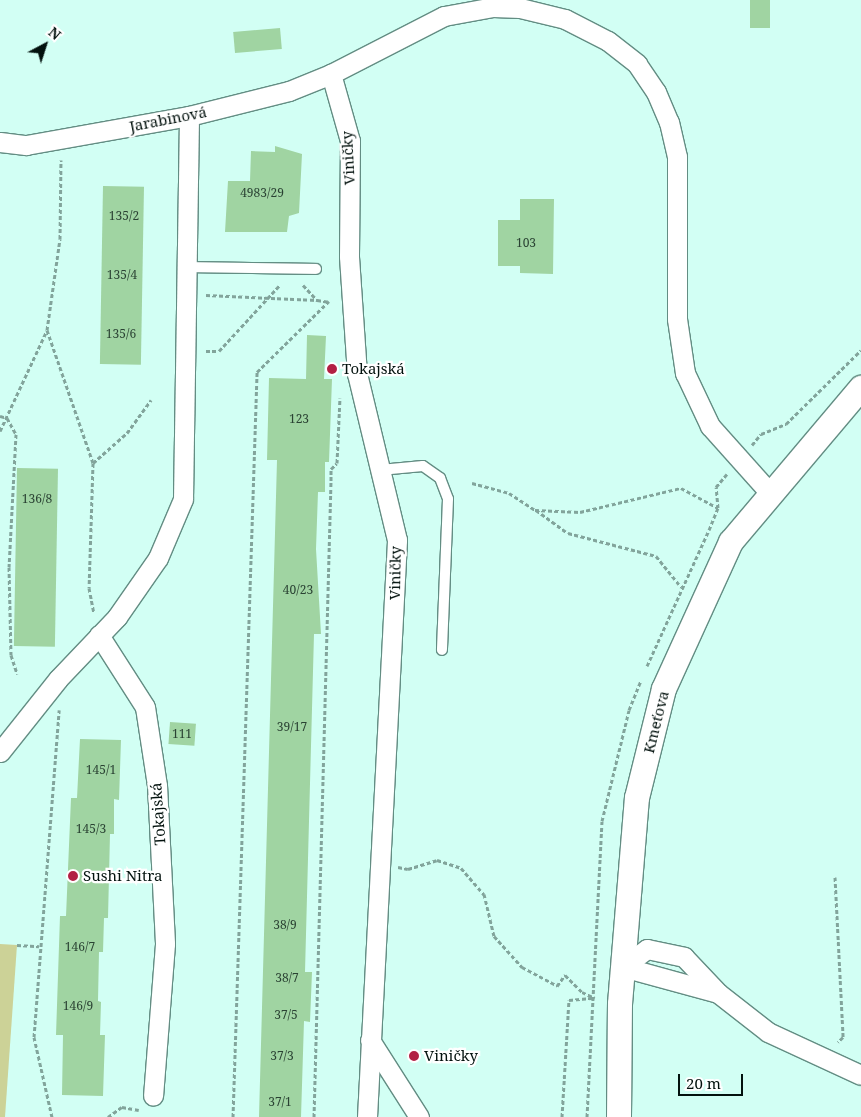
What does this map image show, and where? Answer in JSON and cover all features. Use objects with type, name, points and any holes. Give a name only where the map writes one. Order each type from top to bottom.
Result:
[{"type":"street","points":[[331,74],[444,16],[480,4],[520,8],[586,28],[637,64],[656,92],[677,157],[677,319],[681,356],[710,426],[769,492]]},
{"type":"street","name":"Jarabinová","points":[[0,142],[26,145],[189,116],[289,91],[331,74]]},
{"type":"street","name":"Viničky","points":[[331,74],[350,141],[351,294],[357,374],[397,540],[367,1117]]},
{"type":"street","points":[[0,752],[117,617],[158,558],[184,499],[189,116]]},
{"type":"street","name":"Kmeťova","points":[[619,1117],[620,1004],[637,798],[664,690],[731,542],[769,492],[861,388]]},
{"type":"street","name":"Tokajská","points":[[99,636],[145,706],[157,785],[165,944],[151,1103]]},
{"type":"street","points":[[623,967],[647,949],[684,957],[718,993],[768,1032],[861,1075]]},
{"type":"street","points":[[623,967],[718,993]]},
{"type":"street","points":[[370,1040],[419,1117]]},
{"type":"lane","points":[[188,267],[316,268]]},
{"type":"lane","points":[[380,470],[423,466],[440,478],[448,499],[442,650]]},
{"type":"path","points":[[0,431],[47,330],[60,239],[61,139]]},
{"type":"path","points":[[297,283],[317,300]]},
{"type":"path","points":[[215,352],[265,298],[282,284]]},
{"type":"path","points":[[188,294],[330,300],[351,294]]},
{"type":"path","points":[[330,300],[331,309]]},
{"type":"path","points":[[234,1117],[257,372],[330,300]]},
{"type":"path","points":[[47,330],[93,463],[89,588],[99,636]]},
{"type":"path","points":[[472,483],[509,493],[568,532],[656,556],[681,587],[718,508],[716,487],[761,434],[786,424],[861,350]]},
{"type":"path","points":[[314,1117],[331,469],[337,463],[340,386]]},
{"type":"path","points":[[93,463],[127,434],[151,400]]},
{"type":"path","points":[[0,416],[7,418],[16,434],[9,568],[11,655],[17,674]]},
{"type":"path","points":[[535,510],[580,512],[681,488],[718,508]]},
{"type":"path","points":[[52,1117],[34,1037],[39,946],[59,707]]},
{"type":"path","points":[[380,864],[408,869],[437,860],[461,868],[484,894],[494,936],[522,967],[557,986],[565,975],[594,998]]},
{"type":"path","points":[[834,1046],[843,1037],[835,878]]},
{"type":"path","points":[[17,945],[39,946]]},
{"type":"path","points":[[587,1117],[594,998]]},
{"type":"path","points":[[562,1117],[569,1000],[594,998],[620,1004]]},
{"type":"path","points":[[108,1117],[122,1107],[151,1103]]},
{"type":"green space","points":[[0,944],[17,945],[5,1117],[0,1117]]},
{"type":"building","points":[[750,0],[770,0],[770,28],[750,28]]},
{"type":"building","points":[[280,28],[282,49],[235,53],[233,32]]},
{"type":"building","points":[[275,146],[302,154],[299,213],[289,216],[287,232],[225,232],[228,181],[250,181],[251,151],[275,152]]},
{"type":"building","points":[[103,186],[144,187],[141,365],[100,364]]},
{"type":"building","points":[[520,199],[554,199],[553,274],[520,273],[520,266],[498,266],[498,220],[520,220]]},
{"type":"building","points":[[307,335],[326,336],[324,379],[332,379],[329,462],[325,462],[325,492],[318,492],[316,549],[321,634],[314,634],[305,972],[312,972],[310,1022],[304,1021],[301,1117],[259,1117],[277,460],[267,460],[269,378],[306,379]]},
{"type":"building","points":[[17,468],[58,469],[55,647],[14,646]]},
{"type":"building","points":[[170,722],[196,724],[194,746],[168,744]]},
{"type":"building","points":[[80,739],[121,740],[119,800],[114,799],[114,834],[110,834],[108,918],[104,918],[103,952],[99,952],[98,1001],[101,1002],[100,1035],[105,1035],[103,1096],[62,1095],[63,1035],[56,1035],[60,916],[66,916],[71,798],[77,798]]},
{"type":"place","name":"Tokajská","points":[[332,369]]},
{"type":"place","name":"Sushi Nitra","points":[[73,876]]},
{"type":"place","name":"Viničky","points":[[414,1056]]}]
